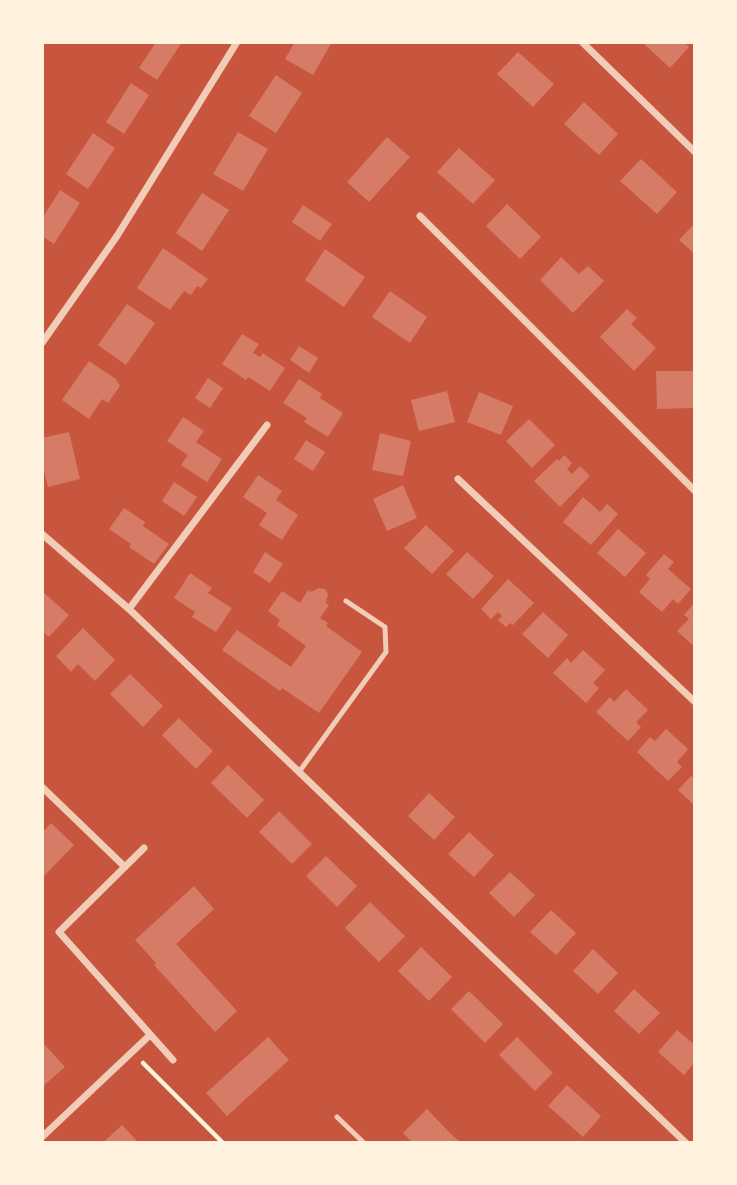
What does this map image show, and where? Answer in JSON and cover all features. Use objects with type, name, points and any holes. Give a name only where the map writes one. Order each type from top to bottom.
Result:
[{"type":"street","points":[[42,344],[117,236],[237,42]]},
{"type":"street","points":[[582,42],[695,152]]},
{"type":"street","points":[[420,216],[695,491]]},
{"type":"street","points":[[129,609],[267,425]]},
{"type":"street","points":[[458,479],[695,702]]},
{"type":"street","points":[[42,534],[129,609],[686,1143]]},
{"type":"street","points":[[42,787],[125,867]]},
{"type":"street","points":[[144,848],[59,932],[173,1060]]},
{"type":"street","points":[[42,1138],[150,1035]]},
{"type":"lane","points":[[299,772],[386,652],[385,627],[346,601]]},
{"type":"lane","points":[[337,1117],[364,1143]]},
{"type":"path","points":[[132,1052],[223,1143]]},
{"type":"building","points":[[156,42],[182,42],[157,80],[139,68]]},
{"type":"building","points":[[295,42],[332,42],[313,75],[285,59]]},
{"type":"building","points":[[642,42],[684,42],[689,47],[670,68]]},
{"type":"building","points":[[518,52],[554,84],[533,107],[497,74]]},
{"type":"building","points":[[276,75],[302,93],[276,133],[249,116]]},
{"type":"building","points":[[131,83],[149,95],[124,134],[106,122]]},
{"type":"building","points":[[584,102],[618,134],[599,155],[564,124]]},
{"type":"building","points":[[238,132],[268,149],[243,191],[213,174]]},
{"type":"building","points":[[93,133],[115,148],[88,189],[66,174]]},
{"type":"building","points":[[387,137],[410,157],[369,202],[347,182]]},
{"type":"building","points":[[459,148],[495,180],[473,204],[437,172]]},
{"type":"building","points":[[641,159],[677,192],[657,214],[620,181]]},
{"type":"building","points":[[60,190],[80,203],[54,244],[42,236],[42,219]]},
{"type":"building","points":[[202,193],[229,210],[202,251],[176,233]]},
{"type":"building","points":[[507,204],[541,237],[520,259],[486,226]]},
{"type":"building","points":[[303,205],[332,224],[320,241],[292,222]]},
{"type":"building","points":[[695,223],[695,254],[679,240]]},
{"type":"building","points":[[163,248],[208,279],[201,288],[197,286],[191,295],[184,291],[170,310],[137,288]]},
{"type":"building","points":[[325,249],[365,277],[344,307],[305,280]]},
{"type":"building","points":[[561,257],[579,274],[588,266],[604,281],[573,313],[540,280]]},
{"type":"building","points":[[390,291],[427,317],[410,343],[372,317]]},
{"type":"building","points":[[127,304],[155,323],[126,365],[98,345]]},
{"type":"building","points":[[627,309],[637,318],[631,324],[656,348],[634,371],[600,337]]},
{"type":"building","points":[[242,334],[259,344],[253,353],[260,357],[263,353],[285,368],[270,391],[248,377],[246,380],[222,364]]},
{"type":"building","points":[[299,346],[318,358],[309,373],[290,360]]},
{"type":"building","points":[[89,361],[116,379],[120,386],[108,403],[102,399],[89,419],[62,400]]},
{"type":"building","points":[[656,371],[695,371],[695,408],[657,409]]},
{"type":"building","points":[[208,378],[223,388],[210,408],[195,398]]},
{"type":"building","points":[[299,379],[322,394],[320,398],[343,413],[328,437],[304,422],[307,418],[283,403]]},
{"type":"building","points":[[447,391],[455,422],[419,431],[411,400]]},
{"type":"building","points":[[479,392],[513,406],[501,435],[467,422]]},
{"type":"building","points":[[183,417],[204,431],[196,442],[222,459],[207,482],[181,465],[188,455],[167,441]]},
{"type":"building","points":[[529,419],[555,445],[532,468],[506,441]]},
{"type":"building","points":[[69,432],[80,479],[48,487],[42,462],[42,438]]},
{"type":"building","points":[[380,433],[411,441],[403,476],[372,470]]},
{"type":"building","points":[[306,440],[325,452],[313,471],[294,459]]},
{"type":"building","points":[[564,455],[572,463],[567,469],[572,474],[580,466],[590,476],[560,507],[534,481]]},
{"type":"building","points":[[258,475],[282,491],[276,500],[298,515],[282,540],[259,525],[267,513],[243,497]]},
{"type":"building","points":[[174,482],[197,497],[184,516],[162,501]]},
{"type":"building","points":[[403,485],[417,518],[387,531],[373,499]]},
{"type":"building","points":[[583,497],[600,512],[607,504],[618,514],[591,545],[563,522]]},
{"type":"building","points":[[124,508],[145,522],[143,526],[169,544],[154,564],[109,529]]},
{"type":"building","points":[[426,525],[454,551],[432,574],[404,548]]},
{"type":"building","points":[[618,529],[646,553],[625,577],[597,553]]},
{"type":"building","points":[[265,552],[283,564],[270,583],[253,572]]},
{"type":"building","points":[[467,552],[494,576],[473,599],[446,574]]},
{"type":"building","points":[[664,554],[674,562],[668,569],[691,589],[678,604],[673,599],[662,612],[639,592],[650,579],[646,575]]},
{"type":"building","points":[[190,573],[212,588],[208,593],[232,608],[216,632],[192,617],[195,612],[174,598]]},
{"type":"building","points":[[508,579],[534,603],[513,625],[510,623],[506,627],[498,620],[502,616],[498,612],[491,619],[481,609]]},
{"type":"building","points":[[319,588],[325,589],[328,594],[326,603],[329,605],[320,618],[328,623],[326,626],[362,652],[319,713],[282,688],[280,691],[222,650],[237,630],[291,667],[306,646],[277,625],[280,620],[268,611],[282,591],[300,603],[308,590],[311,592]]},
{"type":"building","points":[[42,591],[69,615],[49,637],[42,631]]},
{"type":"building","points":[[695,602],[695,647],[677,631],[689,619],[684,615]]},
{"type":"building","points":[[543,612],[568,635],[548,658],[522,634]]},
{"type":"building","points":[[83,628],[115,660],[95,681],[78,664],[71,672],[56,656]]},
{"type":"building","points":[[583,650],[605,670],[593,683],[599,688],[586,703],[553,673],[567,658],[571,663]]},
{"type":"building","points":[[130,674],[163,706],[143,727],[110,694]]},
{"type":"building","points":[[626,689],[648,710],[636,722],[641,727],[628,741],[596,712],[610,697],[614,702]]},
{"type":"building","points":[[179,718],[213,751],[196,769],[162,735]]},
{"type":"building","points":[[666,729],[688,749],[677,762],[682,767],[668,781],[637,752],[650,737],[655,741]]},
{"type":"building","points":[[228,765],[264,800],[247,818],[211,783]]},
{"type":"building","points":[[691,776],[695,779],[695,806],[678,790]]},
{"type":"building","points":[[429,793],[455,817],[434,840],[408,816]]},
{"type":"building","points":[[279,811],[312,844],[292,864],[259,832]]},
{"type":"building","points":[[51,823],[74,845],[42,878],[42,833]]},
{"type":"building","points":[[469,832],[494,855],[474,877],[448,854]]},
{"type":"building","points":[[326,856],[357,886],[337,907],[306,876]]},
{"type":"building","points":[[510,872],[535,895],[514,917],[489,893]]},
{"type":"building","points":[[194,886],[214,909],[176,944],[237,1011],[215,1032],[135,940]]},
{"type":"building","points":[[370,902],[405,936],[379,962],[345,928]]},
{"type":"building","points":[[551,910],[576,933],[556,955],[530,932]]},
{"type":"building","points":[[421,947],[452,977],[429,1001],[398,971]]},
{"type":"building","points":[[593,949],[618,973],[598,994],[573,971]]},
{"type":"building","points":[[634,989],[660,1013],[639,1034],[614,1011]]},
{"type":"building","points":[[469,991],[503,1024],[485,1043],[451,1009]]},
{"type":"building","points":[[677,1030],[695,1045],[695,1062],[684,1075],[658,1052]]},
{"type":"building","points":[[268,1037],[289,1060],[227,1116],[206,1093]]},
{"type":"building","points":[[517,1037],[553,1073],[535,1091],[499,1055]]},
{"type":"building","points":[[42,1042],[65,1067],[42,1087]]},
{"type":"building","points":[[567,1085],[601,1116],[583,1137],[548,1106]]},
{"type":"building","points":[[427,1109],[461,1143],[413,1143],[403,1133]]},
{"type":"building","points":[[122,1125],[139,1143],[102,1143],[108,1138]]}]
